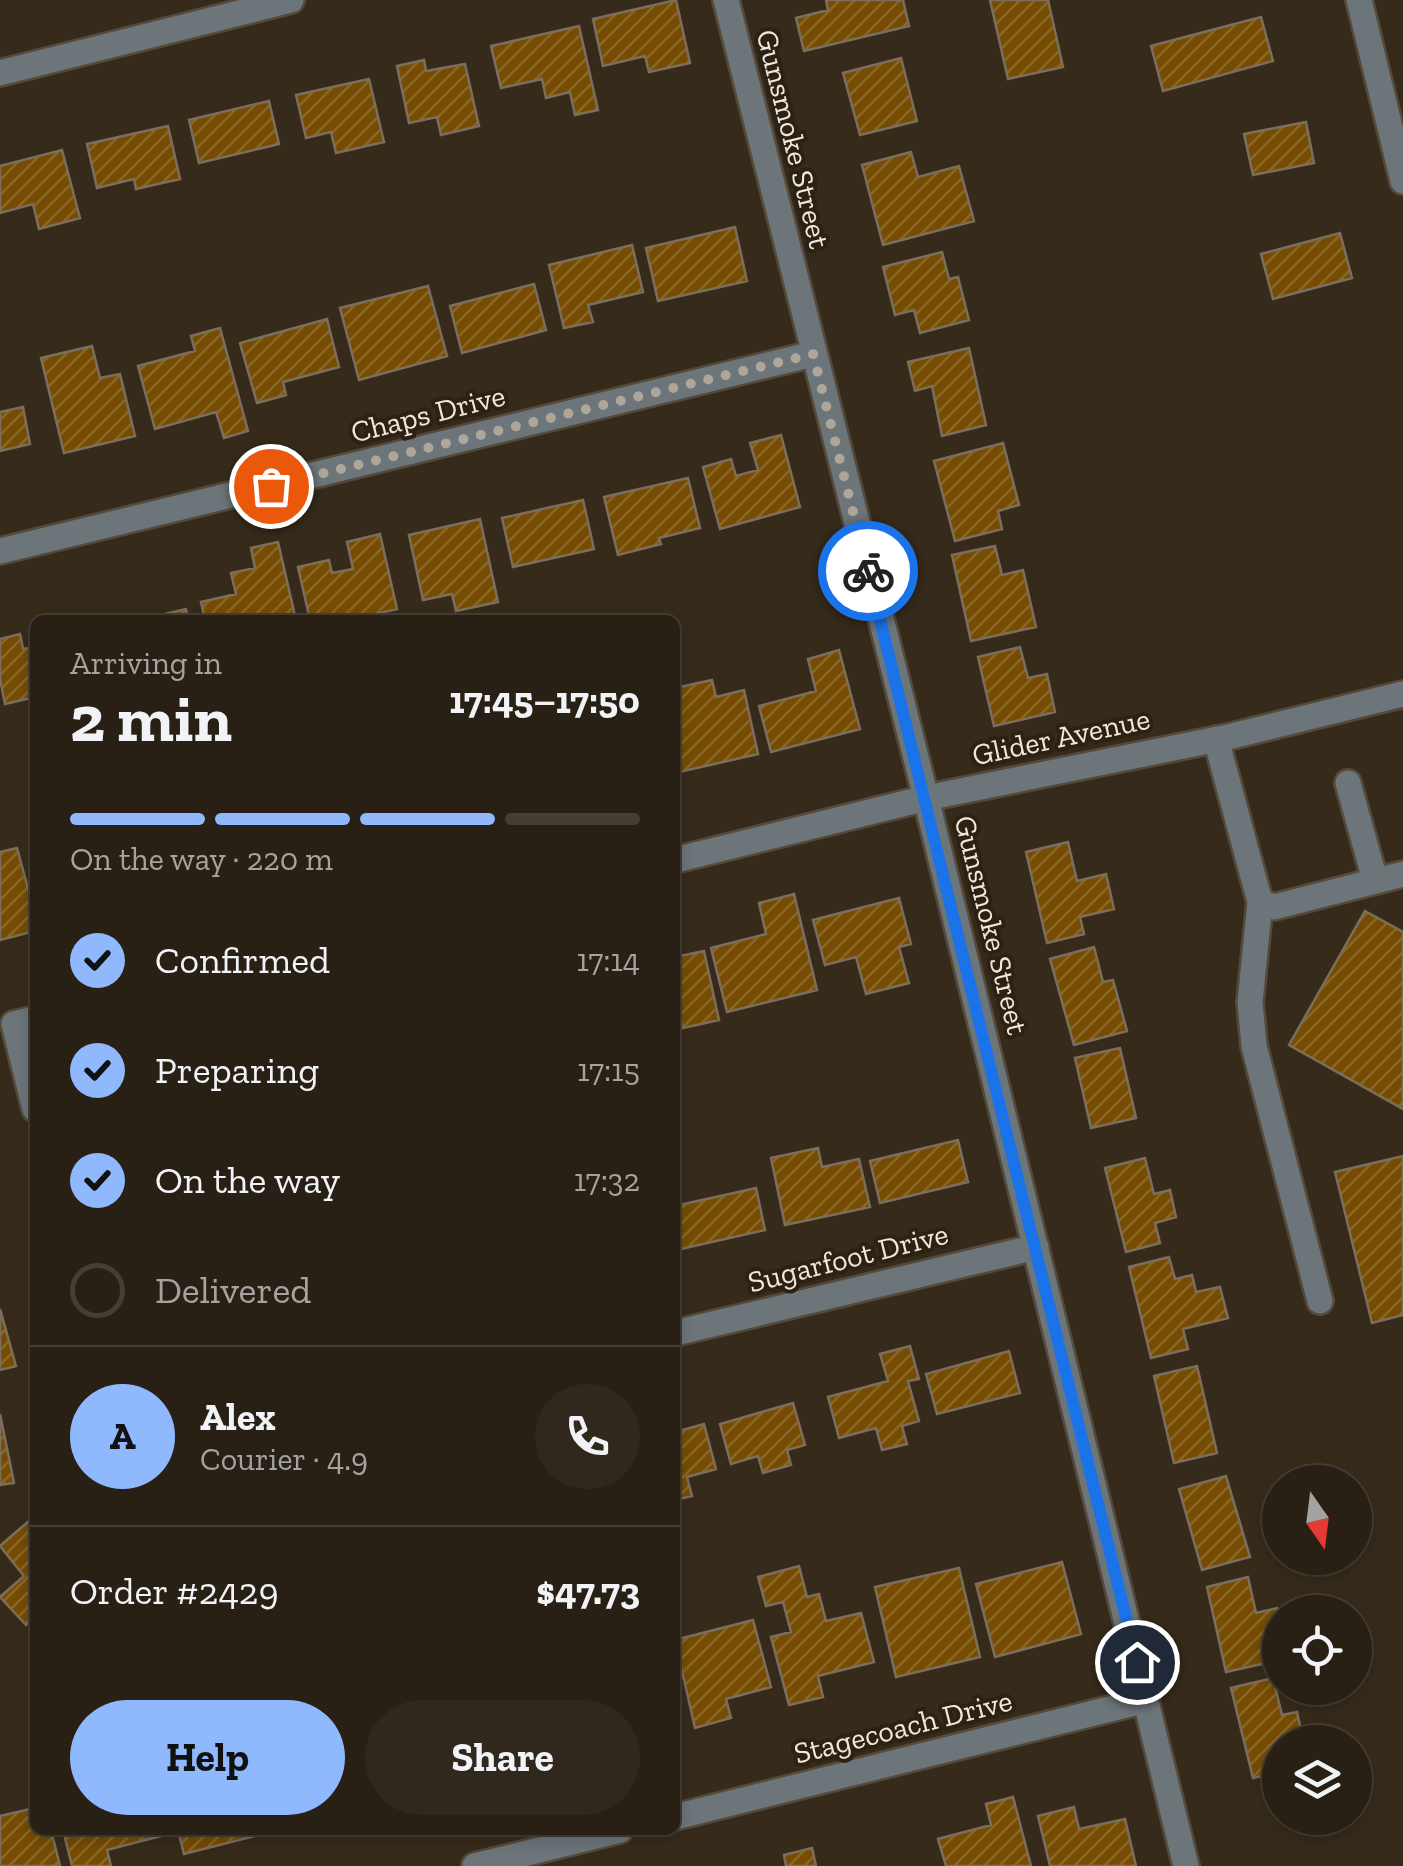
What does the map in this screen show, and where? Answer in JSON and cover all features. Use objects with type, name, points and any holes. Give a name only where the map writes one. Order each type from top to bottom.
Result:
[{"type":"street","points":[[0,73],[292,0]]},
{"type":"street","name":"Gunsmoke Street","points":[[726,0],[926,798],[1186,1866]]},
{"type":"street","points":[[1359,0],[1403,181]]},
{"type":"street","name":"Chaps Drive","points":[[0,551],[813,354]]},
{"type":"street","name":"Glider Avenue","points":[[680,859],[926,798],[1216,739],[1403,694]]},
{"type":"street","points":[[1216,739],[1260,902],[1250,1002],[1254,1046],[1320,1301]]},
{"type":"street","points":[[1348,783],[1374,880]]},
{"type":"street","points":[[1260,902],[1274,907],[1403,874]]},
{"type":"street","points":[[30,1020],[14,1024],[30,1089]]},
{"type":"street","name":"Sugarfoot Drive","points":[[680,1332],[1036,1246]]},
{"type":"street","name":"Stagecoach Drive","points":[[680,1815],[1146,1700]]},
{"type":"street","points":[[475,1866],[600,1835]]},
{"type":"building","points":[[676,0],[690,63],[649,72],[645,56],[603,66],[593,19]]},
{"type":"building","points":[[826,0],[903,0],[909,26],[804,51],[796,18],[828,10]]},
{"type":"building","points":[[990,0],[1048,0],[1063,67],[1008,79]]},
{"type":"building","points":[[1261,17],[1273,61],[1163,91],[1151,46]]},
{"type":"building","points":[[579,26],[598,110],[575,115],[570,92],[546,98],[542,79],[501,88],[491,46]]},
{"type":"building","points":[[901,58],[917,121],[860,135],[843,73]]},
{"type":"building","points":[[424,60],[426,71],[465,64],[479,126],[441,135],[437,117],[409,123],[397,66]]},
{"type":"building","points":[[369,79],[384,142],[336,153],[331,132],[306,138],[296,95]]},
{"type":"building","points":[[269,101],[279,144],[199,163],[189,120]]},
{"type":"building","points":[[1306,122],[1314,163],[1253,175],[1244,134]]},
{"type":"building","points":[[168,126],[180,179],[136,189],[134,179],[97,188],[87,144]]},
{"type":"building","points":[[62,150],[80,218],[39,229],[33,204],[0,213],[0,166]]},
{"type":"building","points":[[911,152],[918,177],[959,166],[974,221],[883,245],[862,165]]},
{"type":"building","points":[[735,227],[747,281],[658,301],[646,248]]},
{"type":"building","points":[[1340,233],[1352,278],[1273,299],[1261,254]]},
{"type":"building","points":[[632,245],[643,292],[588,305],[593,322],[564,328],[549,265]]},
{"type":"building","points":[[942,252],[949,279],[958,277],[969,320],[920,333],[914,310],[895,315],[883,267]]},
{"type":"building","points":[[534,284],[546,330],[462,353],[450,306]]},
{"type":"building","points":[[428,286],[447,356],[359,380],[340,308]]},
{"type":"building","points":[[327,319],[339,367],[283,382],[286,395],[257,403],[240,343]]},
{"type":"building","points":[[220,328],[248,431],[224,438],[216,412],[155,429],[138,366],[195,351],[191,336]]},
{"type":"building","points":[[92,346],[100,378],[120,374],[135,436],[64,453],[41,358]]},
{"type":"building","points":[[969,348],[986,425],[942,436],[932,386],[915,391],[908,362]]},
{"type":"building","points":[[23,407],[30,444],[0,451],[0,412]]},
{"type":"building","points":[[781,435],[800,507],[720,529],[703,467],[731,459],[736,476],[758,470],[750,443]]},
{"type":"building","points":[[1003,443],[1019,505],[998,511],[1002,529],[955,541],[934,461]]},
{"type":"building","points":[[688,478],[700,528],[659,538],[661,544],[618,555],[604,497]]},
{"type":"building","points":[[583,500],[594,549],[513,567],[502,518]]},
{"type":"building","points":[[480,519],[498,602],[456,611],[452,594],[423,600],[409,535]]},
{"type":"building","points":[[380,534],[397,609],[371,615],[309,615],[298,567],[329,560],[332,573],[353,569],[347,542]]},
{"type":"building","points":[[278,542],[295,615],[204,615],[201,602],[236,594],[231,573],[255,568],[251,548]]},
{"type":"building","points":[[995,546],[1002,575],[1023,570],[1036,627],[971,641],[952,555]]},
{"type":"building","points":[[186,609],[187,615],[161,615]]},
{"type":"building","points":[[20,634],[23,649],[30,648],[30,698],[5,704],[0,679],[0,639]]},
{"type":"building","points":[[1020,647],[1028,678],[1047,674],[1055,712],[994,726],[978,657]]},
{"type":"building","points":[[839,650],[860,729],[771,752],[759,706],[816,691],[808,659]]},
{"type":"building","points":[[712,680],[716,697],[744,690],[758,754],[680,772],[680,687]]},
{"type":"building","points":[[1068,842],[1077,881],[1106,874],[1114,909],[1080,917],[1084,934],[1047,943],[1026,852]]},
{"type":"building","points":[[17,848],[30,896],[30,932],[0,940],[0,852]]},
{"type":"building","points":[[794,894],[817,990],[727,1012],[711,948],[766,934],[759,903]]},
{"type":"building","points":[[899,898],[911,944],[899,947],[909,983],[866,994],[856,957],[825,965],[813,920]]},
{"type":"building","points":[[1365,911],[1403,932],[1403,1109],[1289,1045]]},
{"type":"building","points":[[1094,947],[1103,982],[1113,980],[1127,1031],[1074,1045],[1050,959]]},
{"type":"building","points":[[704,951],[719,1020],[683,1028],[680,956]]},
{"type":"building","points":[[1120,1048],[1136,1118],[1091,1128],[1075,1058]]},
{"type":"building","points":[[958,1140],[968,1182],[880,1203],[870,1161]]},
{"type":"building","points":[[818,1148],[822,1167],[859,1159],[870,1207],[785,1225],[771,1158]]},
{"type":"building","points":[[1403,1156],[1403,1315],[1372,1323],[1335,1172]]},
{"type":"building","points":[[1145,1158],[1154,1194],[1170,1190],[1176,1217],[1155,1223],[1160,1243],[1126,1252],[1105,1168]]},
{"type":"building","points":[[756,1188],[765,1230],[681,1249],[680,1205]]},
{"type":"building","points":[[1169,1257],[1175,1279],[1192,1275],[1196,1292],[1220,1287],[1228,1318],[1183,1329],[1188,1349],[1151,1358],[1129,1267]]},
{"type":"building","points":[[0,1309],[16,1366],[0,1370]]},
{"type":"building","points":[[910,1346],[919,1379],[908,1381],[919,1421],[902,1426],[907,1444],[882,1450],[876,1428],[839,1438],[828,1397],[888,1381],[880,1354]]},
{"type":"building","points":[[1009,1351],[1020,1393],[937,1414],[926,1374]]},
{"type":"building","points":[[1197,1366],[1217,1453],[1174,1463],[1154,1376]]},
{"type":"building","points":[[793,1403],[805,1445],[787,1450],[791,1465],[763,1473],[758,1456],[731,1464],[720,1424]]},
{"type":"building","points":[[0,1414],[14,1483],[0,1485]]},
{"type":"building","points":[[704,1424],[716,1469],[687,1477],[692,1496],[680,1499],[680,1431]]},
{"type":"building","points":[[1226,1476],[1250,1557],[1202,1570],[1179,1489]]},
{"type":"building","points":[[30,1520],[30,1621],[26,1625],[0,1597],[24,1576],[0,1546]]},
{"type":"building","points":[[1062,1562],[1081,1634],[995,1657],[976,1584]]},
{"type":"building","points":[[799,1566],[807,1597],[819,1594],[826,1621],[861,1613],[874,1662],[818,1676],[823,1697],[789,1705],[771,1637],[791,1632],[783,1602],[766,1606],[758,1577]]},
{"type":"building","points":[[959,1568],[980,1657],[896,1677],[875,1587]]},
{"type":"building","points":[[1248,1577],[1256,1613],[1262,1612],[1262,1664],[1226,1672],[1207,1587]]},
{"type":"building","points":[[753,1620],[771,1687],[726,1699],[731,1718],[695,1728],[680,1662],[680,1639]]},
{"type":"building","points":[[1262,1681],[1262,1705],[1280,1705],[1282,1715],[1297,1712],[1300,1725],[1262,1725],[1262,1776],[1253,1778],[1231,1688]]},
{"type":"building","points":[[1013,1797],[1031,1866],[946,1866],[938,1839],[991,1825],[986,1804]]},
{"type":"building","points":[[1074,1807],[1079,1829],[1125,1819],[1136,1866],[1050,1866],[1038,1816]]},
{"type":"building","points":[[30,1809],[30,1835],[52,1835],[60,1866],[0,1866],[0,1816]]},
{"type":"building","points":[[64,1835],[161,1835],[107,1850],[111,1866],[72,1866]]},
{"type":"building","points":[[179,1835],[259,1835],[184,1854]]},
{"type":"building","points":[[812,1848],[816,1866],[786,1866],[784,1855]]},
{"type":"way so far","points":[[271,486],[813,354],[868,571]]},
{"type":"route","points":[[868,571],[1137,1662]]}]
